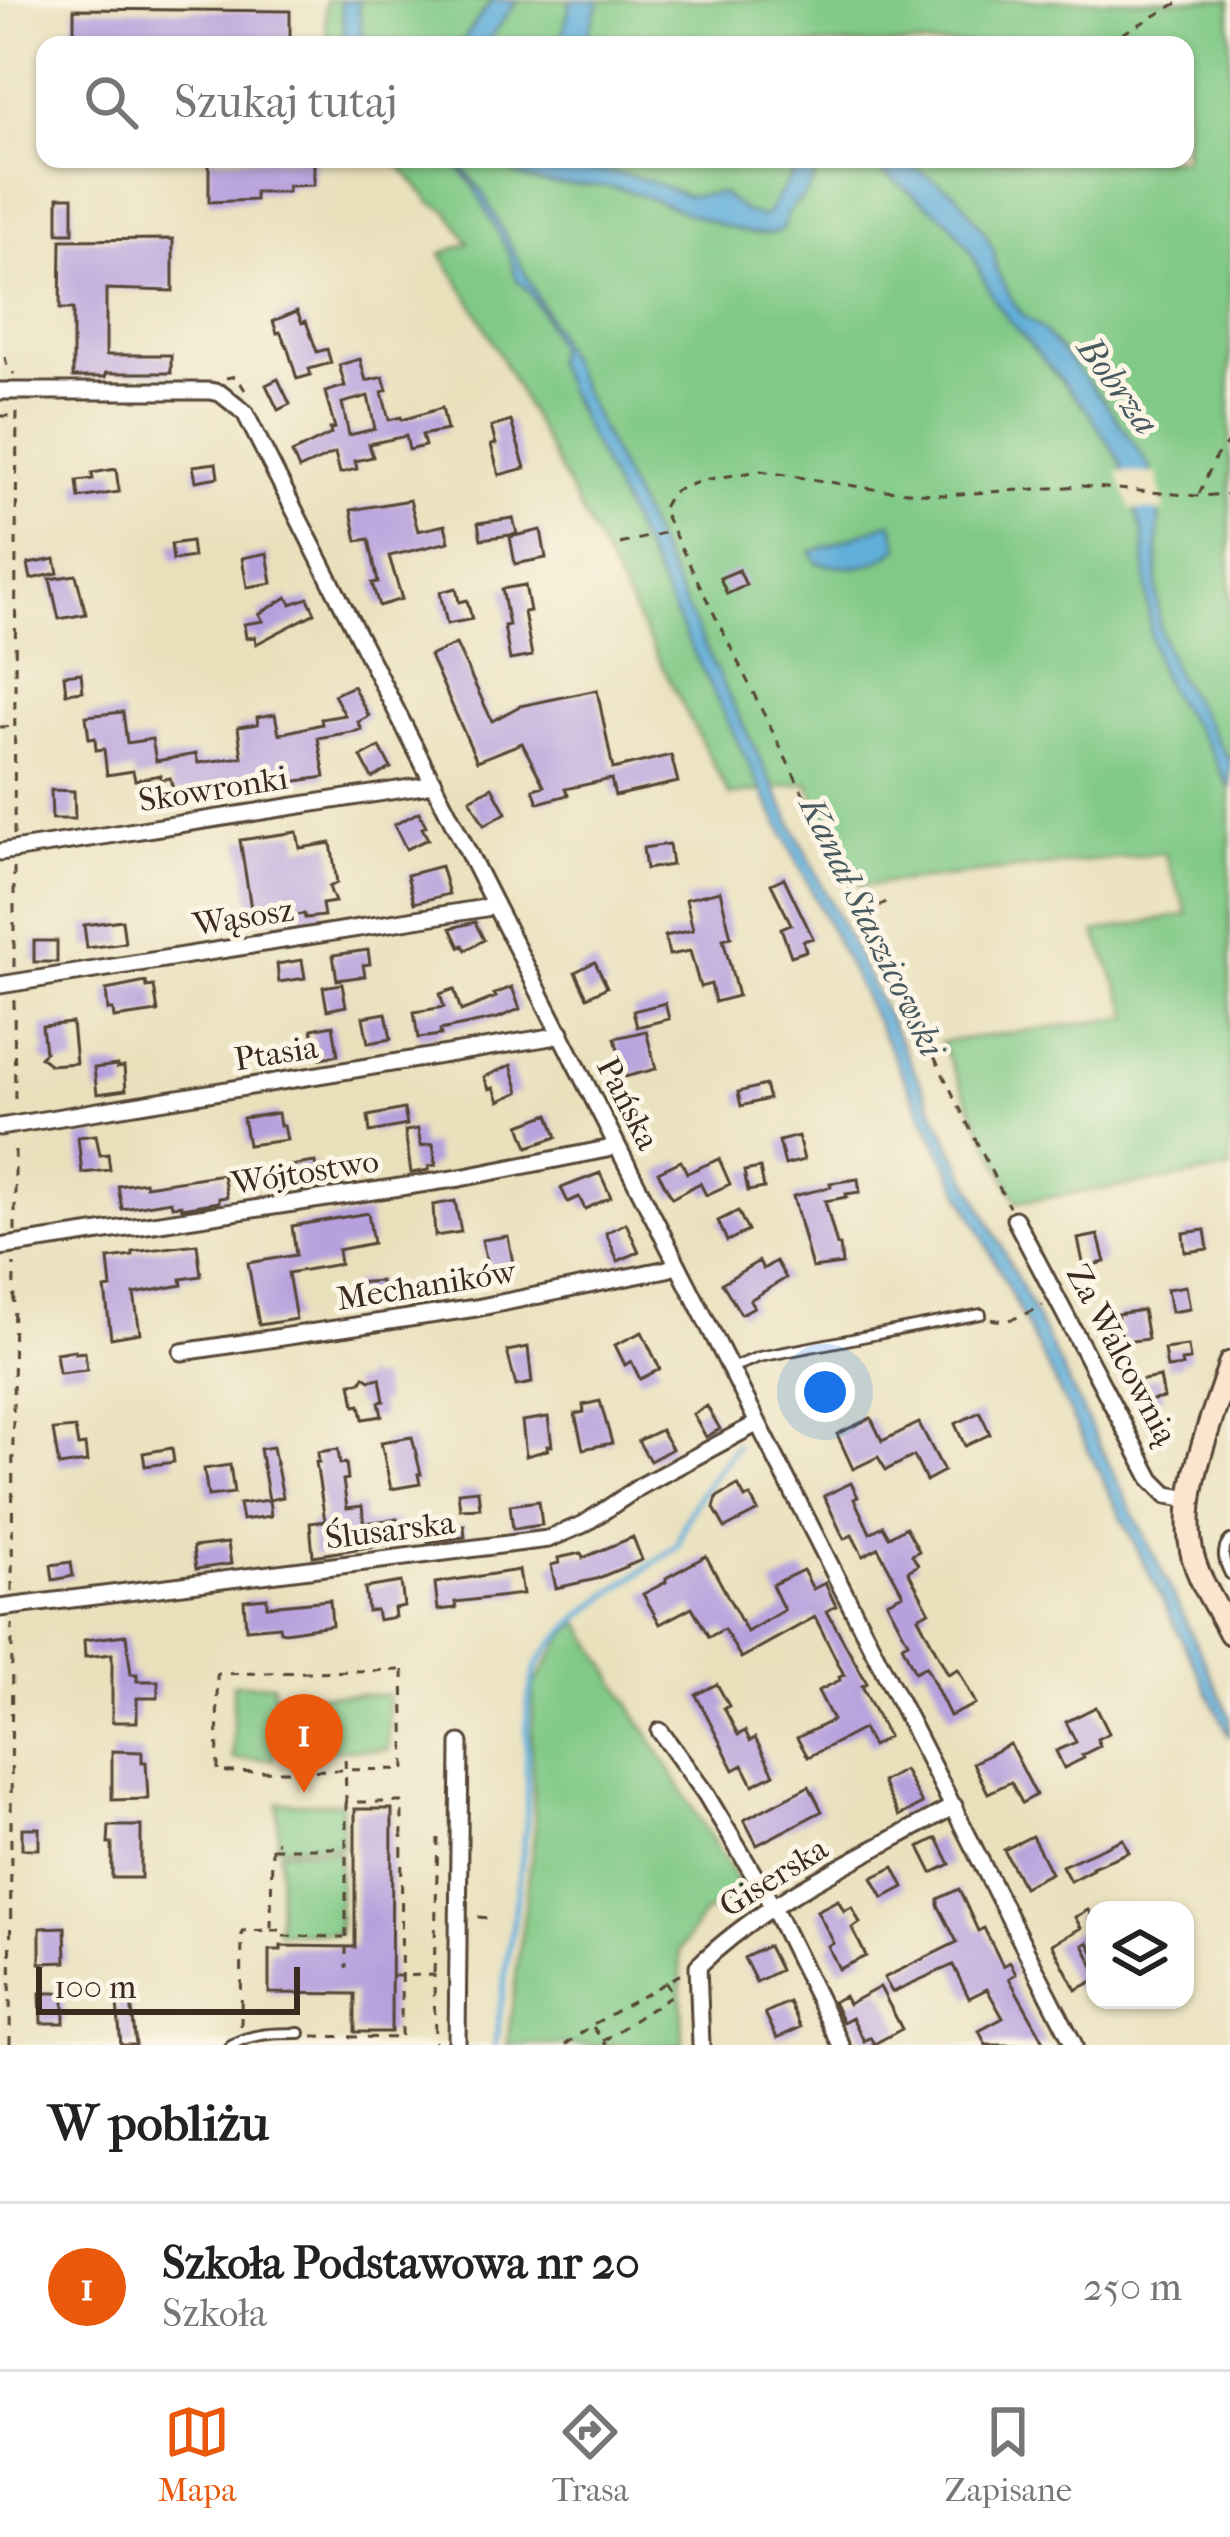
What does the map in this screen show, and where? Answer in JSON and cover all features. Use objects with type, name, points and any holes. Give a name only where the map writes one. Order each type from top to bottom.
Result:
[{"type":"main road","name":"Za Walcownią","points":[[1230,1364],[1190,1499],[1189,1524],[1193,1556],[1230,1634]]},
{"type":"street","name":"Pańska","points":[[0,392],[210,391],[238,405],[257,433],[1074,2045]]},
{"type":"street","name":"Skowronki","points":[[0,852],[434,782]]},
{"type":"street","name":"Wąsosz","points":[[0,985],[494,903]]},
{"type":"street","name":"Ptasia","points":[[0,1127],[561,1032]]},
{"type":"street","name":"Wójtostwo","points":[[0,1246],[460,1178],[616,1144]]},
{"type":"street","name":"Za Walcownią","points":[[1015,1219],[1152,1480],[1167,1495],[1190,1499]]},
{"type":"street","name":"Mechaników","points":[[182,1352],[476,1308],[677,1265]]},
{"type":"street","name":"Ślusarska","points":[[0,1609],[548,1539],[584,1524],[641,1486],[758,1423]]},
{"type":"street","points":[[660,1731],[705,1793],[773,1906],[841,2045]]},
{"type":"street","points":[[457,2045],[460,1743]]},
{"type":"street","name":"Giserska","points":[[698,1966],[773,1906],[954,1806]]},
{"type":"street","points":[[698,1966],[701,2045]]},
{"type":"lane","points":[[730,1368],[759,1357],[981,1314]]},
{"type":"lane","points":[[1230,1540],[1223,1557],[1230,1574]]},
{"type":"lane","points":[[231,2045],[270,2033],[300,2032]]},
{"type":"path","points":[[1119,36],[1183,0]]},
{"type":"path","points":[[4,357],[18,377]]},
{"type":"path","points":[[0,416],[16,416]]},
{"type":"path","points":[[1198,496],[1216,456],[1230,440]]},
{"type":"path","points":[[1015,1219],[662,509],[672,492],[703,480],[761,471],[944,495],[1082,487],[1230,494]]},
{"type":"path","points":[[620,544],[673,531]]},
{"type":"path","points":[[0,727],[15,726]]},
{"type":"path","points":[[868,926],[870,911],[886,902]]},
{"type":"path","points":[[996,1321],[1012,1320],[1041,1306]]},
{"type":"path","points":[[0,1348],[14,1347]]},
{"type":"path","points":[[403,1670],[405,1769],[346,1770],[218,1772],[217,1674],[403,1670]]},
{"type":"path","points":[[346,1750],[346,1969]]},
{"type":"path","points":[[300,2032],[401,2038],[402,1802],[346,1802]]},
{"type":"path","points":[[435,2045],[438,1838]]},
{"type":"path","points":[[271,1930],[272,1842],[278,1842]]},
{"type":"path","points":[[272,1848],[346,1847]]},
{"type":"path","points":[[241,2040],[242,1931],[346,1937]]},
{"type":"path","points":[[565,2045],[665,1981],[698,1966]]},
{"type":"path","points":[[392,1976],[437,1975]]},
{"type":"path","points":[[592,2025],[604,2043],[673,1994],[665,1981]]},
{"type":"green space","points":[[325,0],[1230,0],[1230,1170],[1017,1202],[940,1042],[1131,1017],[1095,932],[1188,914],[1164,853],[861,886],[808,783],[730,796],[474,306],[441,254],[469,243],[448,211],[432,203],[402,168],[1194,168],[1194,36],[327,36]]},
{"type":"green space","points":[[580,1622],[747,1897],[704,1913],[680,1950],[683,2045],[507,2045],[535,1828],[534,1685],[564,1637]]},
{"type":"green space","points":[[233,1684],[273,1684],[274,1695],[388,1695],[388,1750],[274,1750],[273,1759],[233,1759]]},
{"type":"green space","points":[[278,1803],[341,1803],[342,1846],[278,1846]]},
{"type":"green space","points":[[280,1850],[340,1851],[339,1933],[278,1932]]},
{"type":"water","points":[[341,0],[358,0],[362,36],[344,36]]},
{"type":"water","points":[[492,0],[518,0],[492,36],[466,36]]},
{"type":"water","points":[[571,0],[600,0],[587,36],[562,36]]},
{"type":"water","points":[[459,168],[482,191],[544,309],[720,678],[1160,1567],[1230,1716],[1230,1737],[675,615],[553,361],[557,349],[541,311],[517,280],[509,254],[473,185]]},
{"type":"water","points":[[507,168],[585,168],[631,176],[687,196],[721,193],[744,211],[762,217],[799,168],[819,168],[783,228],[759,234],[621,189],[539,182]]},
{"type":"water","points":[[877,168],[915,168],[957,194],[985,233],[998,274],[1016,306],[1104,401],[1149,465],[1159,514],[1160,630],[1174,670],[1230,762],[1230,789],[1207,745],[1171,696],[1157,664],[1150,633],[1143,534],[1120,461],[1089,413],[1007,318],[949,221]]},
{"type":"water","points":[[892,522],[899,547],[870,564],[817,563],[811,552]]},
{"type":"pier","points":[[1117,471],[1157,474],[1165,512],[1131,509]]},
{"type":"building","points":[[74,9],[290,11],[290,36],[74,36]]},
{"type":"building","points":[[209,168],[314,168],[314,185],[288,186],[288,192],[255,192],[255,200],[209,202]]},
{"type":"building","points":[[58,197],[73,197],[73,233],[58,233]]},
{"type":"building","points":[[173,239],[173,291],[106,289],[106,355],[171,355],[171,373],[73,377],[73,309],[60,309],[61,240]]},
{"type":"building","points":[[297,311],[302,323],[306,321],[317,352],[327,349],[331,363],[309,369],[311,375],[297,379],[273,321]]},
{"type":"building","points":[[360,359],[366,381],[383,377],[389,420],[442,408],[447,430],[422,435],[425,446],[409,450],[406,436],[369,444],[373,457],[355,461],[357,469],[340,473],[335,453],[299,469],[292,453],[335,428],[325,392],[345,386],[339,365]],"holes":[[[368,396],[375,429],[349,435],[342,403]]]},
{"type":"building","points":[[278,379],[290,404],[278,410],[266,385]]},
{"type":"building","points":[[511,421],[525,468],[499,475],[491,427]]},
{"type":"building","points":[[216,463],[218,477],[196,481],[193,466]]},
{"type":"building","points":[[116,469],[119,492],[79,498],[77,481]]},
{"type":"building","points":[[410,500],[418,531],[445,525],[449,542],[389,556],[402,599],[379,606],[369,539],[357,541],[351,510]]},
{"type":"building","points":[[513,518],[517,534],[481,539],[478,523]]},
{"type":"building","points":[[541,530],[546,558],[515,564],[510,537]]},
{"type":"building","points":[[191,541],[193,557],[173,560],[171,544]]},
{"type":"building","points":[[267,553],[272,583],[247,587],[242,558]]},
{"type":"building","points":[[55,559],[58,573],[31,579],[28,564]]},
{"type":"building","points":[[739,570],[746,585],[727,594],[720,578]]},
{"type":"building","points":[[76,575],[86,614],[59,619],[50,579]]},
{"type":"building","points":[[525,585],[530,611],[524,612],[532,656],[510,660],[502,589]]},
{"type":"building","points":[[456,588],[459,602],[467,600],[472,619],[447,624],[440,592]]},
{"type":"building","points":[[287,597],[291,604],[308,598],[315,613],[256,644],[255,637],[246,638],[244,624],[263,621],[259,614]]},
{"type":"building","points":[[456,644],[492,721],[520,706],[597,690],[613,769],[671,755],[678,782],[615,796],[611,779],[565,789],[568,795],[538,803],[533,789],[544,786],[522,743],[477,761],[430,656]]},
{"type":"building","points":[[81,673],[83,691],[66,693],[64,675]]},
{"type":"building","points":[[353,686],[369,716],[358,722],[362,730],[318,738],[325,777],[186,797],[185,791],[174,793],[170,778],[160,780],[160,775],[135,780],[133,771],[107,775],[104,749],[96,750],[95,738],[89,739],[86,716],[123,712],[127,743],[152,739],[156,761],[196,754],[198,763],[242,757],[238,727],[258,724],[257,717],[275,714],[279,734],[322,724],[321,719],[345,715],[334,695]]},
{"type":"building","points":[[380,747],[391,768],[372,778],[361,757]]},
{"type":"building","points":[[492,787],[506,813],[484,825],[470,799]]},
{"type":"building","points":[[51,790],[74,791],[75,819],[52,819]]},
{"type":"building","points":[[419,812],[428,839],[406,849],[394,825]]},
{"type":"building","points":[[297,832],[300,848],[331,843],[337,883],[329,887],[335,902],[322,904],[324,916],[253,921],[240,840]]},
{"type":"building","points":[[669,844],[672,865],[646,869],[643,848]]},
{"type":"building","points":[[441,866],[449,894],[414,903],[407,875]]},
{"type":"building","points":[[784,878],[813,938],[803,941],[806,951],[791,956],[781,928],[791,924],[771,884]]},
{"type":"building","points":[[720,891],[731,937],[723,939],[738,996],[715,1002],[711,984],[700,987],[690,951],[669,955],[665,936],[693,930],[686,899]]},
{"type":"building","points":[[122,920],[125,943],[87,948],[84,925]]},
{"type":"building","points":[[475,922],[484,940],[466,950],[451,928]]},
{"type":"building","points":[[34,941],[57,941],[57,962],[34,962]]},
{"type":"building","points":[[368,950],[365,976],[337,980],[333,955]]},
{"type":"building","points":[[302,960],[305,978],[279,982],[277,964]]},
{"type":"building","points":[[595,962],[607,987],[587,997],[575,972]]},
{"type":"building","points":[[146,982],[147,987],[154,986],[158,1012],[114,1018],[106,990]]},
{"type":"building","points":[[342,984],[346,1006],[327,1010],[323,987]]},
{"type":"building","points":[[512,987],[520,1009],[418,1038],[414,1012],[444,1007],[440,994],[454,989],[461,1011]]},
{"type":"building","points":[[665,1003],[669,1019],[637,1027],[633,1011]]},
{"type":"building","points":[[386,1013],[391,1039],[368,1043],[363,1017]]},
{"type":"building","points":[[72,1023],[76,1063],[50,1065],[40,1057],[45,1052],[42,1026]]},
{"type":"building","points":[[333,1025],[338,1055],[321,1058],[312,1029]]},
{"type":"building","points":[[646,1031],[656,1069],[625,1077],[615,1038]]},
{"type":"building","points":[[511,1065],[519,1092],[499,1101],[484,1077]]},
{"type":"building","points":[[124,1067],[126,1090],[97,1094],[94,1068]]},
{"type":"building","points":[[765,1085],[769,1099],[741,1106],[738,1092]]},
{"type":"building","points":[[404,1109],[407,1125],[370,1132],[368,1116]]},
{"type":"building","points":[[278,1113],[287,1140],[248,1145],[243,1118]]},
{"type":"building","points":[[549,1114],[557,1137],[528,1147],[520,1125]]},
{"type":"building","points":[[418,1129],[421,1146],[433,1144],[436,1165],[411,1173],[405,1131]]},
{"type":"building","points":[[96,1135],[100,1155],[108,1154],[110,1170],[82,1173],[78,1137]]},
{"type":"building","points":[[798,1136],[804,1160],[785,1165],[779,1141]]},
{"type":"building","points":[[719,1159],[730,1184],[706,1195],[700,1183],[672,1198],[658,1172],[681,1161],[687,1173]]},
{"type":"building","points":[[315,1162],[319,1187],[286,1188],[283,1167]]},
{"type":"building","points":[[760,1168],[764,1188],[748,1191],[744,1171]]},
{"type":"building","points":[[600,1173],[611,1197],[585,1209],[579,1197],[568,1202],[561,1188]]},
{"type":"building","points":[[223,1174],[227,1197],[219,1202],[182,1208],[172,1206],[171,1201],[122,1209],[118,1186]]},
{"type":"building","points":[[858,1179],[860,1192],[825,1201],[842,1264],[812,1268],[793,1196]]},
{"type":"building","points":[[455,1201],[461,1232],[435,1236],[433,1205]]},
{"type":"building","points":[[738,1211],[748,1231],[727,1241],[718,1221]]},
{"type":"building","points":[[368,1213],[373,1243],[338,1250],[340,1264],[288,1273],[296,1319],[259,1325],[248,1263],[296,1255],[292,1226]]},
{"type":"building","points":[[626,1223],[639,1252],[618,1261],[606,1233]]},
{"type":"building","points":[[1205,1230],[1208,1249],[1185,1252],[1183,1233]]},
{"type":"building","points":[[1098,1235],[1105,1262],[1084,1267],[1078,1239]]},
{"type":"building","points":[[508,1236],[514,1269],[489,1273],[482,1240]]},
{"type":"building","points":[[197,1244],[201,1276],[181,1279],[182,1285],[134,1294],[140,1333],[111,1338],[105,1289],[111,1288],[108,1259]]},
{"type":"building","points":[[759,1261],[763,1269],[776,1261],[786,1278],[750,1300],[754,1307],[741,1314],[722,1283]]},
{"type":"building","points":[[380,1281],[382,1303],[355,1305],[353,1283]]},
{"type":"building","points":[[1186,1286],[1190,1309],[1171,1312],[1167,1289]]},
{"type":"building","points":[[1143,1310],[1148,1339],[1123,1342],[1117,1314]]},
{"type":"building","points":[[642,1332],[660,1369],[640,1379],[631,1361],[625,1365],[615,1345]]},
{"type":"building","points":[[1188,1346],[1190,1360],[1167,1368],[1164,1349]]},
{"type":"building","points":[[528,1347],[532,1383],[516,1386],[507,1351]]},
{"type":"building","points":[[85,1352],[87,1370],[59,1373],[56,1353]]},
{"type":"building","points":[[364,1376],[380,1378],[382,1416],[363,1419],[360,1405],[355,1406],[351,1383],[361,1382]]},
{"type":"building","points":[[1160,1377],[1164,1398],[1141,1402],[1137,1381]]},
{"type":"building","points":[[600,1401],[612,1443],[583,1449],[575,1414],[584,1412],[583,1405]]},
{"type":"building","points":[[707,1406],[720,1429],[706,1437],[693,1414]]},
{"type":"building","points":[[980,1412],[990,1434],[965,1446],[955,1424]]},
{"type":"building","points":[[548,1417],[552,1446],[526,1456],[522,1421]]},
{"type":"building","points":[[871,1418],[882,1441],[919,1423],[944,1471],[926,1481],[914,1456],[886,1470],[878,1457],[853,1469],[837,1434]]},
{"type":"building","points":[[75,1428],[78,1446],[85,1445],[87,1462],[59,1466],[53,1430]]},
{"type":"building","points":[[661,1430],[672,1449],[650,1461],[638,1441]]},
{"type":"building","points":[[412,1437],[420,1484],[391,1489],[381,1442]]},
{"type":"building","points":[[273,1447],[283,1497],[269,1500],[260,1449]]},
{"type":"building","points":[[172,1448],[174,1462],[145,1466],[143,1453]]},
{"type":"building","points":[[338,1449],[340,1464],[346,1463],[347,1508],[362,1506],[364,1523],[397,1519],[400,1542],[313,1556],[310,1523],[325,1521],[318,1452]]},
{"type":"building","points":[[230,1465],[234,1493],[208,1496],[204,1469]]},
{"type":"building","points":[[851,1483],[870,1533],[883,1526],[889,1537],[906,1527],[919,1551],[912,1555],[918,1565],[908,1571],[929,1611],[918,1617],[948,1674],[958,1669],[976,1704],[950,1716],[926,1666],[915,1672],[902,1645],[908,1642],[887,1602],[903,1594],[878,1548],[863,1556],[852,1535],[844,1539],[824,1496]]},
{"type":"building","points":[[738,1485],[758,1511],[725,1528],[714,1508],[717,1497]]},
{"type":"building","points":[[478,1490],[480,1508],[460,1509],[458,1492]]},
{"type":"building","points":[[269,1500],[271,1516],[242,1520],[239,1504]]},
{"type":"building","points":[[539,1501],[542,1525],[513,1529],[510,1505]]},
{"type":"building","points":[[464,1525],[465,1537],[428,1542],[426,1529]]},
{"type":"building","points":[[633,1537],[642,1560],[596,1579],[556,1588],[551,1565],[559,1563],[558,1558],[581,1553],[583,1558]]},
{"type":"building","points":[[228,1543],[231,1564],[196,1569],[193,1547]]},
{"type":"building","points":[[706,1556],[747,1632],[784,1610],[772,1585],[803,1570],[813,1589],[825,1583],[836,1606],[827,1611],[867,1683],[862,1686],[888,1737],[872,1746],[863,1729],[808,1757],[797,1738],[833,1720],[818,1691],[844,1675],[815,1617],[741,1658],[724,1629],[709,1637],[692,1607],[660,1624],[643,1594]]},
{"type":"building","points":[[71,1562],[73,1576],[53,1580],[51,1565]]},
{"type":"building","points":[[519,1570],[523,1594],[455,1602],[456,1608],[438,1610],[435,1583]]},
{"type":"building","points":[[401,1582],[404,1606],[394,1608],[395,1617],[378,1620],[376,1610],[368,1611],[365,1588]]},
{"type":"building","points":[[267,1598],[267,1606],[330,1600],[332,1625],[285,1632],[279,1626],[246,1629],[244,1600]]},
{"type":"building","points":[[126,1635],[131,1674],[137,1674],[137,1681],[158,1681],[158,1698],[137,1698],[137,1722],[112,1722],[112,1654],[85,1657],[84,1640]]},
{"type":"building","points":[[717,1684],[738,1735],[745,1731],[750,1741],[755,1738],[774,1774],[753,1785],[743,1765],[734,1770],[696,1695]]},
{"type":"building","points":[[1096,1707],[1109,1733],[1097,1739],[1100,1746],[1064,1768],[1056,1751],[1076,1742],[1066,1722]]},
{"type":"building","points":[[1010,1744],[1036,1795],[1022,1803],[1011,1782],[988,1793],[973,1763]]},
{"type":"building","points":[[112,1751],[142,1752],[148,1799],[112,1800]]},
{"type":"building","points":[[904,1770],[922,1804],[899,1816],[882,1782]]},
{"type":"building","points":[[809,1786],[822,1811],[757,1845],[744,1820]]},
{"type":"building","points":[[355,1809],[392,1809],[391,2032],[355,2032],[355,1994],[269,1993],[269,1950],[355,1947]]},
{"type":"building","points":[[109,1826],[141,1826],[141,1878],[112,1878]]},
{"type":"building","points":[[22,1828],[39,1828],[39,1849],[22,1849]]},
{"type":"building","points":[[1032,1836],[1051,1873],[1023,1887],[1004,1850]]},
{"type":"building","points":[[937,1838],[950,1864],[932,1873],[919,1847]]},
{"type":"building","points":[[1123,1839],[1129,1852],[1070,1881],[1062,1866]]},
{"type":"building","points":[[894,1867],[904,1887],[883,1898],[872,1878]]},
{"type":"building","points":[[959,1889],[978,1931],[984,1928],[1003,1966],[1010,1962],[1016,1974],[1009,1978],[1046,2045],[986,2045],[979,2031],[1003,2018],[987,1989],[969,1998],[953,1965],[892,1992],[884,1978],[957,1942],[938,1899]]},
{"type":"building","points":[[838,1900],[844,1911],[852,1907],[860,1923],[852,1928],[866,1956],[839,1969],[828,1946],[834,1943],[817,1911]]},
{"type":"building","points":[[1086,1911],[1086,1985],[1076,1990],[1052,1944],[1081,1928],[1075,1917]]},
{"type":"building","points":[[65,1927],[66,1962],[40,1963],[40,1928]]},
{"type":"building","points":[[768,1946],[780,1970],[756,1982],[744,1958]]},
{"type":"building","points":[[880,1987],[902,2029],[874,2044],[870,2037],[864,2041],[852,2017],[843,2022],[833,2002],[844,1996],[848,2004]]},
{"type":"building","points":[[40,1993],[64,1993],[64,2023],[41,2023]]},
{"type":"building","points":[[130,1993],[136,2045],[121,2045],[116,1994]]},
{"type":"building","points":[[789,2002],[801,2027],[777,2038],[765,2013]]},
{"type":"waterway","points":[[495,2045],[526,1827],[529,1697],[539,1663],[566,1630],[602,1599],[678,1545],[694,1505],[736,1446]]},
{"type":"place","name":"Szkoła Podstawowa nr 20","points":[[304,1793]]},
{"type":"water label","name":"Bobrza","points":[[1119,385]]},
{"type":"water label","name":"Kanał Staszicowski","points":[[873,926]]}]
